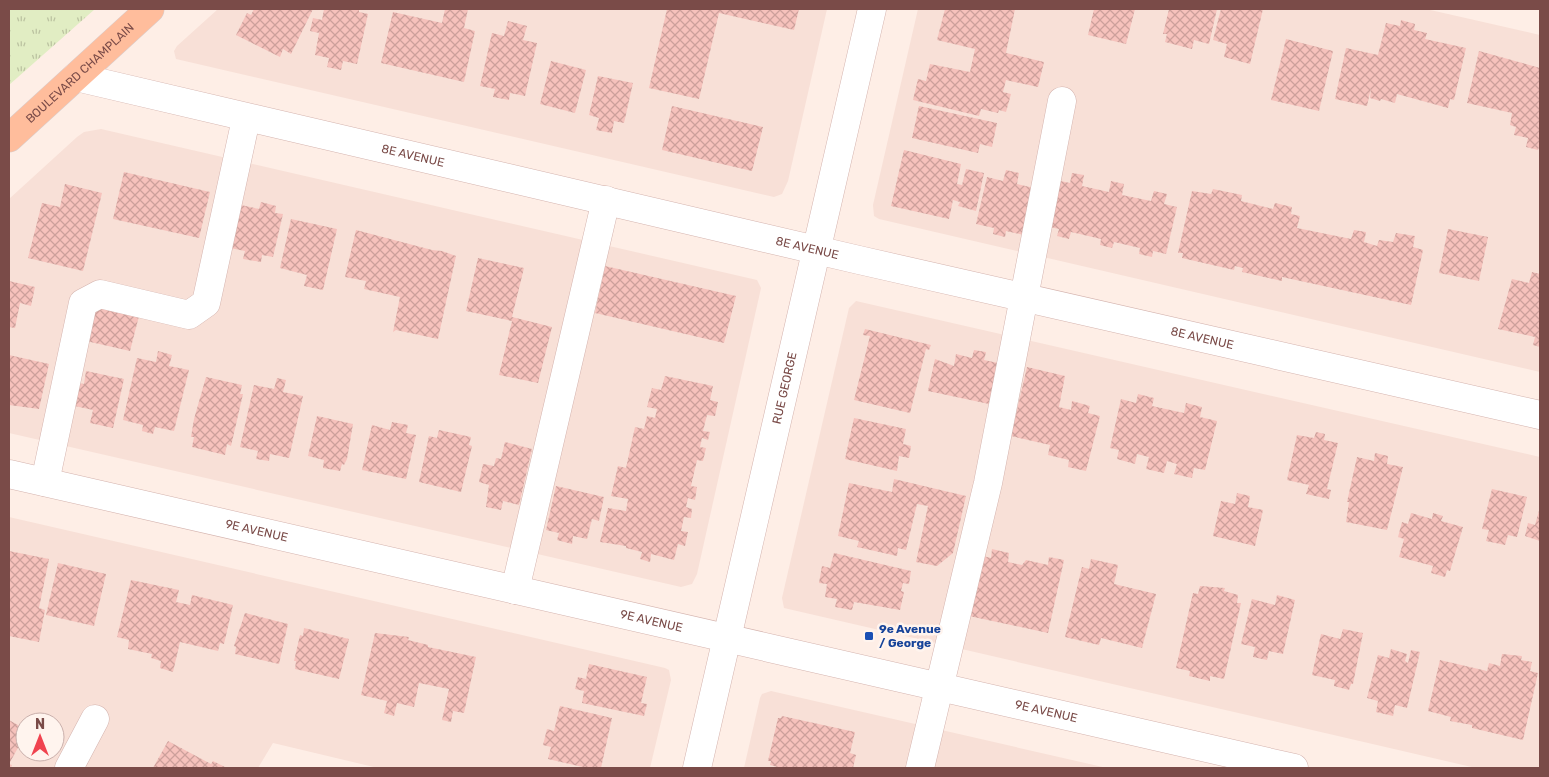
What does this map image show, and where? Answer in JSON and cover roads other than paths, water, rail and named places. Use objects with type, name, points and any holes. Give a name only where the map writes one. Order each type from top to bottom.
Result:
[{"type":"main road","name":"BOULEVARD CHAMPLAIN","points":[[9,138],[150,9]]},
{"type":"street","name":"RUE GEORGE","points":[[697,768],[872,9]]},
{"type":"street","name":"8E AVENUE","points":[[76,78],[246,119],[1540,414]]},
{"type":"street","points":[[920,768],[988,483],[1062,101]]},
{"type":"street","points":[[45,482],[83,303],[100,294],[189,315],[206,303],[246,119]]},
{"type":"street","points":[[515,590],[606,200]]},
{"type":"street","name":"9E AVENUE","points":[[9,474],[1294,768]]},
{"type":"street","points":[[69,768],[95,719]]},
{"type":"place","name":"9e Avenue / George","points":[[869,636]]}]
